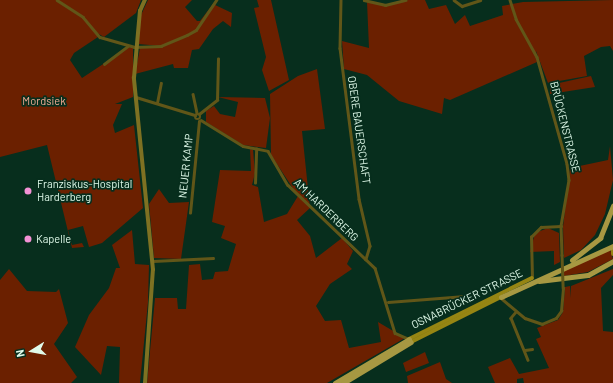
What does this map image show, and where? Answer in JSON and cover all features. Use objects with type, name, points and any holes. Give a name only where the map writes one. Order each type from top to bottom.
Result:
[{"type":"highway","points":[[572,260],[600,238],[613,205]]},
{"type":"highway","name":"OSNABRÜCKER STRASSE","points":[[532,278],[572,260],[612,245]]},
{"type":"highway","name":"OSNABRÜCKER STRASSE","points":[[501,297],[612,245]]},
{"type":"highway","points":[[523,286],[588,274],[613,261]]},
{"type":"highway","name":"OSNABRÜCKER STRASSE","points":[[335,383],[410,340]]},
{"type":"highway","name":"OSNABRÜCKER STRASSE","points":[[343,383],[410,340]]},
{"type":"main road","points":[[612,245],[613,254]]},
{"type":"main road","name":"OSNABRÜCKER STRASSE","points":[[410,340],[532,278]]},
{"type":"main road","name":"OSNABRÜCKER STRASSE","points":[[410,340],[501,297]]},
{"type":"street","points":[[56,0],[83,17],[100,37],[136,47],[161,46],[188,35],[196,30],[216,0]]},
{"type":"street","points":[[145,0],[140,11],[136,47],[136,97],[153,262],[145,383]]},
{"type":"street","name":"OBERE BAUERSCHAFT","points":[[341,0],[340,48],[359,199],[370,246],[366,259]]},
{"type":"street","points":[[364,0],[385,5],[405,0]]},
{"type":"street","points":[[454,0],[462,6],[480,0]]},
{"type":"street","name":"BRÜCKENSTRASSE","points":[[501,297],[516,312],[533,323],[550,322],[561,311],[563,288],[561,226],[569,180],[567,164],[538,57],[516,19],[510,0]]},
{"type":"street","points":[[104,64],[128,46]]},
{"type":"street","points":[[197,114],[217,100],[218,59]]},
{"type":"street","points":[[157,103],[161,83]]},
{"type":"street","points":[[193,94],[200,121]]},
{"type":"street","points":[[136,97],[197,114]]},
{"type":"street","name":"AM HARDERBERG","points":[[200,121],[243,146],[270,152],[288,185],[366,259],[378,275],[388,302],[395,333],[410,340]]},
{"type":"street","name":"NEUER KAMP","points":[[190,213],[200,121]]},
{"type":"street","points":[[255,183],[256,149]]},
{"type":"street","points":[[532,278],[531,237],[541,227],[561,226]]},
{"type":"street","points":[[153,262],[213,258]]},
{"type":"street","points":[[388,302],[478,295]]},
{"type":"street","points":[[516,312],[511,318],[528,360]]},
{"type":"street","points":[[524,350],[532,349]]},
{"type":"green space","name":"Mordsiek","points":[[0,0],[141,0],[136,13],[104,37],[97,33],[98,37],[74,53],[70,60],[82,78],[129,47],[133,48],[133,97],[115,104],[122,104],[113,125],[115,133],[134,125],[143,208],[102,243],[89,247],[83,226],[68,230],[72,245],[82,243],[84,247],[72,248],[47,145],[0,157]]},
{"type":"green space","points":[[148,0],[192,0],[185,7],[197,21],[200,21],[213,4],[232,13],[231,27],[223,21],[213,29],[199,49],[192,50],[188,68],[174,68],[173,64],[135,74],[140,48],[160,48],[183,38],[161,46],[138,44],[141,15]]},
{"type":"green space","points":[[257,0],[271,0],[289,80],[269,91],[262,70],[266,57],[254,8],[259,7]]},
{"type":"green space","points":[[408,0],[425,0],[429,9],[446,5],[455,24],[465,15],[470,26],[503,15],[502,6],[523,2],[613,0],[613,51],[610,46],[601,47],[584,56],[587,76],[548,83],[536,51],[537,62],[450,100],[444,98],[442,114],[399,101],[367,75],[344,69],[342,41],[369,48],[367,2],[387,6]]},
{"type":"green space","points":[[317,69],[325,129],[302,131],[310,208],[297,220],[310,236],[316,258],[342,238],[353,251],[347,264],[352,269],[330,284],[316,306],[325,321],[341,320],[349,348],[381,342],[378,322],[405,338],[327,383],[147,383],[155,298],[177,298],[178,309],[186,309],[189,265],[200,264],[202,280],[213,279],[215,272],[228,271],[236,244],[221,238],[225,226],[212,222],[220,170],[251,171],[250,149],[253,150],[255,173],[252,185],[258,187],[264,222],[287,214],[298,196],[271,155],[270,94],[298,76]]},
{"type":"green space","points":[[591,76],[595,87],[550,94],[550,85]]},
{"type":"green space","points":[[218,97],[265,98],[270,118],[266,148],[243,145],[206,122],[206,111],[214,106],[220,114],[235,117],[238,102]]},
{"type":"green space","points":[[610,146],[613,180],[605,214],[595,235],[581,250],[564,258],[563,227],[570,168],[608,160]]},
{"type":"green space","points":[[159,189],[169,203],[189,202],[181,259],[154,258],[149,204]]},
{"type":"green space","points":[[548,228],[559,233],[560,262],[554,265],[554,251],[530,252],[535,233]]},
{"type":"green space","points":[[132,230],[135,264],[149,265],[148,302],[140,383],[119,383],[120,347],[107,346],[101,375],[75,347],[89,315],[109,288],[116,268],[120,268],[112,245]]},
{"type":"green space","points":[[610,249],[613,259],[588,272],[564,276],[564,269]]},
{"type":"green space","points":[[9,269],[27,291],[56,292],[59,289],[68,323],[54,344],[77,377],[71,383],[0,383],[0,280]]},
{"type":"green space","points":[[613,269],[613,275],[601,288],[603,331],[613,332],[613,383],[524,383],[523,378],[517,379],[517,383],[495,383],[488,367],[510,358],[519,374],[549,368],[536,339],[541,337],[537,328],[558,320],[563,312],[565,287],[570,286],[571,298],[571,286]]},
{"type":"green space","points":[[425,352],[429,363],[406,372],[403,363]]},
{"type":"green space","points":[[440,362],[446,379],[452,383],[408,383],[407,376]]},
{"type":"place","name":"Franziskus-Hospital Harderberg","points":[[28,191]]},
{"type":"place","name":"Kapelle","points":[[28,239]]}]
